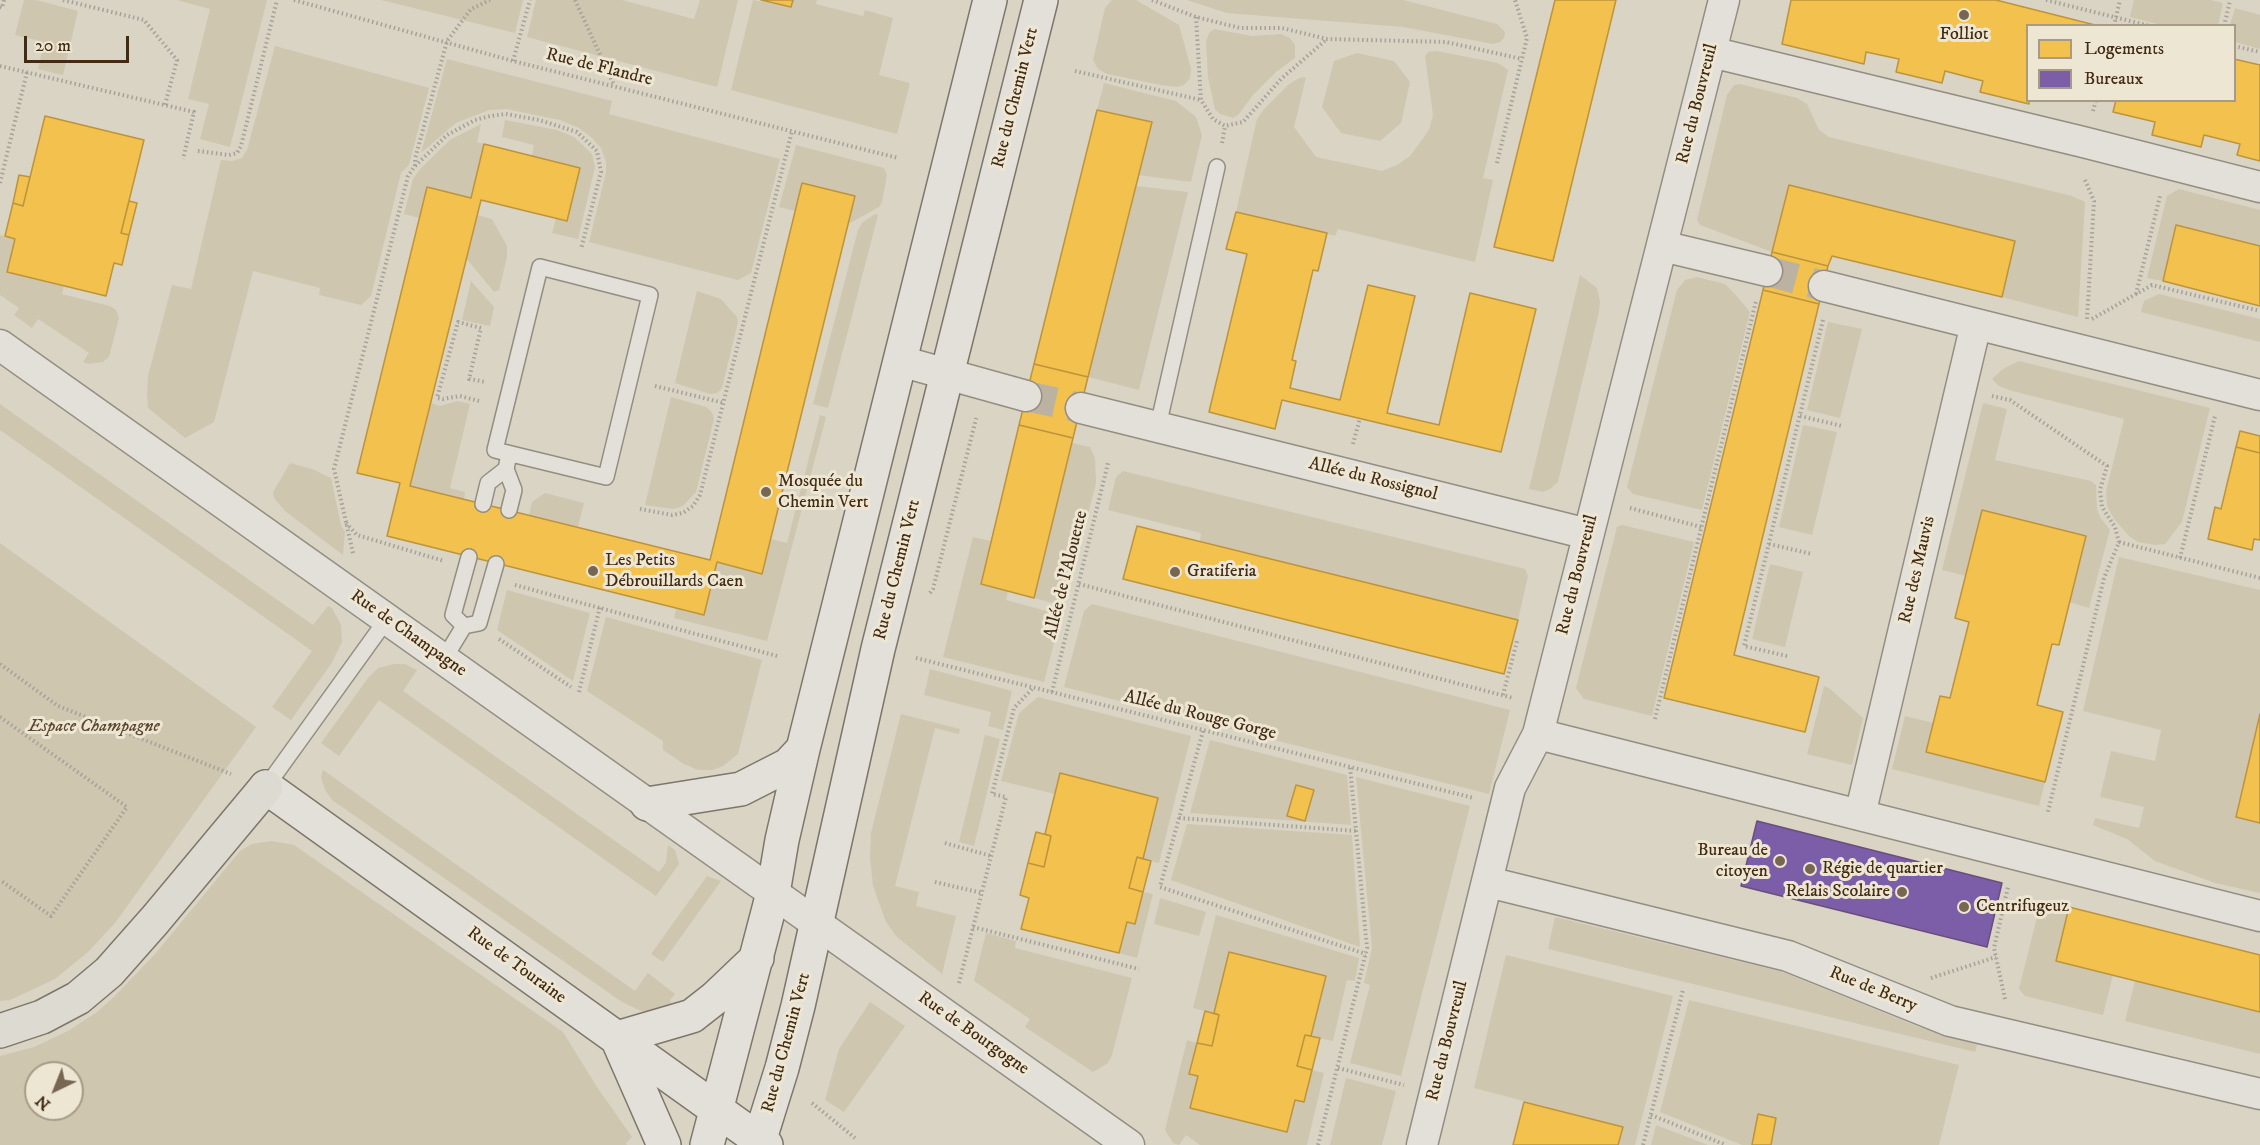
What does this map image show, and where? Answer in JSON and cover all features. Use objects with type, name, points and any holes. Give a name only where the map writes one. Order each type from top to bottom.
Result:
[{"type":"highway","points":[[0,1030],[42,1017],[78,998],[109,972],[266,788]]},
{"type":"street","points":[[707,1145],[757,958],[803,749],[990,0]]},
{"type":"street","name":"Rue du Chemin Vert","points":[[761,1143],[817,924],[878,649],[1041,0]]},
{"type":"street","name":"Rue du Bouvreuil","points":[[1422,1145],[1510,788],[1538,734],[1724,0]]},
{"type":"street","points":[[1711,52],[2260,187]]},
{"type":"street","points":[[1662,246],[1762,284]]},
{"type":"street","points":[[1824,299],[1976,324],[2260,395]]},
{"type":"street","name":"Rue des Mauvis","points":[[1860,815],[1976,324]]},
{"type":"street","name":"Rue de Champagne","points":[[0,345],[817,924]]},
{"type":"street","points":[[900,361],[1026,396]]},
{"type":"street","name":"Allée du Rossignol","points":[[1081,408],[1588,534]]},
{"type":"street","points":[[1538,734],[2260,916]]},
{"type":"street","points":[[647,804],[741,789],[788,765],[803,749]]},
{"type":"street","name":"Rue de Touraine","points":[[266,788],[761,1143]]},
{"type":"street","name":"Rue de Berry","points":[[1488,882],[1788,956],[1950,1021],[2260,1094]]},
{"type":"street","name":"Rue de Bourgogne","points":[[817,924],[1129,1145]]},
{"type":"street","points":[[664,1145],[617,1038],[692,1016],[715,998],[757,958]]},
{"type":"lane","points":[[1158,426],[1217,167]]},
{"type":"lane","points":[[540,267],[650,295],[606,477],[507,461],[495,450],[510,388],[540,267]]},
{"type":"lane","points":[[483,504],[488,483],[507,461]]},
{"type":"lane","points":[[507,461],[514,490],[509,510]]},
{"type":"lane","points":[[464,626],[453,615],[469,557]]},
{"type":"lane","points":[[444,659],[464,626],[479,623],[496,564]]},
{"type":"lane","points":[[266,788],[387,619]]},
{"type":"path","points":[[0,7],[2,8],[4,0]]},
{"type":"path","points":[[63,0],[144,20],[177,60],[165,105]]},
{"type":"path","points":[[198,151],[229,155],[237,153],[277,0]]},
{"type":"path","name":"Rue de Flandre","points":[[294,0],[513,61],[898,158]]},
{"type":"path","points":[[415,166],[414,159],[447,41],[471,9],[490,0]]},
{"type":"path","points":[[513,61],[530,0]]},
{"type":"path","points":[[575,0],[615,86]]},
{"type":"path","points":[[1152,0],[1196,17],[1240,28],[1282,28],[1327,39],[1446,42],[1521,59]]},
{"type":"path","points":[[1497,163],[1527,38],[1515,0]]},
{"type":"path","points":[[2046,0],[2142,24]]},
{"type":"path","points":[[2114,24],[2120,0]]},
{"type":"path","points":[[2224,24],[2230,1]]},
{"type":"path","points":[[1196,17],[1201,100],[1214,119],[1225,126],[1243,122],[1281,79],[1327,39]]},
{"type":"path","points":[[2236,46],[2260,52]]},
{"type":"path","points":[[0,66],[194,112],[183,159]]},
{"type":"path","points":[[1075,71],[1201,100]]},
{"type":"path","points":[[0,183],[27,72]]},
{"type":"path","points":[[355,561],[334,469],[408,176],[415,166],[453,132],[476,120],[490,116],[506,114],[538,120],[577,132],[597,151],[601,172],[581,249]]},
{"type":"path","points":[[640,509],[672,514],[683,513],[693,506],[700,495],[792,131]]},
{"type":"path","points":[[2085,180],[2094,201],[2086,323],[2152,285],[2260,311]]},
{"type":"path","points":[[2136,294],[2161,195]]},
{"type":"path","points":[[1655,720],[1762,284]]},
{"type":"path","points":[[1787,656],[1744,646],[1800,416],[1824,299]]},
{"type":"path","points":[[479,401],[460,396],[437,398],[458,322],[480,328],[470,379],[510,388]]},
{"type":"path","points":[[629,380],[724,403]]},
{"type":"path","points":[[1990,396],[2010,400],[2107,466],[2100,490],[2102,507],[2115,527],[2119,542],[2104,578],[2048,812]]},
{"type":"path","points":[[2180,558],[2216,412]]},
{"type":"path","points":[[1800,416],[1842,426]]},
{"type":"path","points":[[1352,446],[1360,418]]},
{"type":"path","name":"Allée de l'Alouette","points":[[1052,692],[1108,463]]},
{"type":"path","points":[[1627,507],[1701,527]]},
{"type":"path","points":[[346,523],[357,535],[453,564]]},
{"type":"path","points":[[2119,542],[2260,578]]},
{"type":"path","points":[[1769,544],[1812,554]]},
{"type":"path","points":[[506,582],[777,656]]},
{"type":"path","points":[[1079,584],[1503,695],[1517,641]]},
{"type":"path","points":[[579,692],[600,607]]},
{"type":"path","points":[[494,635],[571,687]]},
{"type":"path","name":"Allée du Rouge Gorge","points":[[916,658],[1477,799]]},
{"type":"path","points":[[0,664],[58,706],[266,788]]},
{"type":"path","points":[[957,992],[1006,797],[992,794],[1014,708],[1033,687]]},
{"type":"path","points":[[0,717],[128,807],[51,916],[0,880]]},
{"type":"path","points":[[1203,730],[1160,887],[1366,954]]},
{"type":"path","points":[[1318,1145],[1366,954],[1350,767]]},
{"type":"path","points":[[1179,818],[1356,831]]},
{"type":"path","points":[[945,843],[991,856]]},
{"type":"path","points":[[935,882],[982,893]]},
{"type":"path","points":[[2005,1001],[1994,948],[2009,884]]},
{"type":"path","points":[[1994,915],[2001,917]]},
{"type":"path","points":[[974,927],[1139,969]]},
{"type":"path","points":[[1921,981],[1996,957]]},
{"type":"path","points":[[1643,1145],[1683,990]]},
{"type":"path","points":[[1338,1068],[1404,1085]]},
{"type":"path","points":[[812,1103],[855,1138]]},
{"type":"path","points":[[1651,1115],[1726,1145]]},
{"type":"green space","points":[[24,0],[36,0],[78,11],[63,75],[38,69],[44,42],[15,35]]},
{"type":"green space","points":[[177,0],[267,0],[230,147],[200,139],[209,104],[188,99],[210,9]]},
{"type":"green space","points":[[381,0],[523,0],[515,33]]},
{"type":"green space","points":[[536,0],[622,0],[694,19],[700,0],[738,0],[717,87],[527,37]]},
{"type":"green space","points":[[753,0],[791,7],[793,0],[817,0],[816,4],[863,16],[865,10],[893,18],[879,75],[910,83],[897,134],[731,90]]},
{"type":"green space","points":[[1112,0],[1136,0],[1179,25],[1191,69],[1190,78],[1185,84],[1178,87],[1161,85],[1107,74],[1098,69],[1093,60],[1105,8]]},
{"type":"green space","points":[[1187,0],[1403,0],[1497,24],[1505,32],[1500,42],[1493,44],[1403,27],[1227,13]]},
{"type":"green space","points":[[2134,0],[2211,0],[2223,3],[2218,24],[2157,24],[2130,17]]},
{"type":"green space","points":[[2235,8],[2260,15],[2260,49],[2236,42],[2236,24],[2230,24]]},
{"type":"green space","points":[[1214,29],[1252,36],[1281,34],[1290,38],[1295,45],[1295,58],[1276,72],[1233,118],[1220,114],[1215,109],[1208,77],[1206,42],[1209,33]]},
{"type":"green space","points":[[275,46],[429,88],[409,165],[401,173],[371,296],[361,305],[319,295],[320,288],[253,271],[214,422],[185,438],[148,408],[148,376],[172,285],[191,289],[221,160],[232,161],[242,158],[247,150]]},
{"type":"green space","points":[[1437,51],[1498,63],[1508,70],[1483,178],[1493,180],[1475,262],[1338,229],[1335,236],[1236,212],[1257,119],[1288,85],[1299,78],[1306,77],[1294,127],[1316,157],[1382,171],[1410,156],[1429,130],[1433,115],[1425,56],[1428,52]]},
{"type":"green space","points":[[1357,53],[1394,61],[1410,82],[1401,123],[1380,141],[1341,133],[1322,107],[1334,61]]},
{"type":"green space","points":[[447,59],[612,101],[609,114],[780,159],[751,273],[738,280],[589,242],[606,172],[606,162],[601,148],[592,138],[579,128],[560,120],[506,109],[489,110],[456,123],[421,153]]},
{"type":"green space","points":[[1104,83],[1176,101],[1196,117],[1202,135],[1191,182],[1138,175],[1152,122],[1097,110]]},
{"type":"green space","points":[[1740,84],[1797,98],[1807,104],[1819,130],[1829,137],[2072,196],[2085,202],[2078,317],[2002,297],[2015,241],[1789,185],[1772,252],[1700,225],[1697,220],[1727,95],[1734,85]]},
{"type":"green space","points":[[505,120],[557,130],[574,137],[592,154],[595,167],[578,239],[552,233],[556,219],[567,221],[532,156],[534,145],[502,137]]},
{"type":"green space","points":[[481,124],[477,142],[484,144],[471,198],[427,187],[419,218],[404,214],[413,179],[420,169],[450,140]]},
{"type":"green space","points":[[796,145],[884,168],[887,175],[879,207],[848,224],[855,196],[803,183],[795,211],[779,207]]},
{"type":"green space","points":[[1136,186],[1188,192],[1139,390],[1088,377]]},
{"type":"green space","points":[[2179,189],[2260,210],[2260,246],[2177,225],[2163,281],[2147,278],[2167,196]]},
{"type":"green space","points":[[875,214],[878,215],[828,408],[813,404],[858,230],[862,223]]},
{"type":"green space","points":[[477,215],[492,219],[507,246],[507,257],[499,290],[494,292],[466,258]]},
{"type":"green space","points":[[0,235],[15,239],[64,285],[62,294],[110,306],[116,310],[119,318],[109,357],[103,362],[88,364],[83,362],[89,353],[38,319],[32,328],[14,315],[19,308],[0,295]]},
{"type":"green space","points":[[1580,275],[1597,288],[1600,301],[1599,312],[1558,482],[1543,492],[1529,489]]},
{"type":"green space","points":[[1697,277],[1725,284],[1750,312],[1702,510],[1633,494],[1627,487],[1677,290],[1685,280]]},
{"type":"green space","points":[[471,281],[494,307],[490,326],[462,320]]},
{"type":"green space","points":[[697,291],[721,299],[737,317],[738,322],[722,388],[717,393],[710,394],[675,383]]},
{"type":"green space","points":[[2159,294],[2260,319],[2260,342],[2141,312],[2144,301]]},
{"type":"green space","points":[[1828,322],[1862,329],[1840,418],[1807,410]]},
{"type":"green space","points":[[2019,361],[2210,408],[2182,522],[2165,544],[2138,542],[2130,537],[2114,519],[2107,506],[2106,491],[2124,419],[2012,391],[1999,386],[1992,379],[2003,369]]},
{"type":"green space","points":[[671,397],[706,407],[712,412],[714,419],[696,492],[683,506],[673,509],[645,505]]},
{"type":"green space","points":[[458,401],[470,404],[450,488],[465,492],[464,499],[410,486],[431,403],[440,406]]},
{"type":"green space","points":[[1983,403],[2007,409],[1995,460],[2091,481],[2096,485],[2097,509],[2110,530],[2089,608],[2069,602],[2085,536],[1982,510],[1966,576],[1942,570]]},
{"type":"green space","points":[[0,404],[313,625],[328,606],[332,608],[341,625],[342,642],[331,664],[291,720],[272,707],[312,651],[0,430]]},
{"type":"green space","points":[[820,415],[826,417],[767,641],[674,618],[676,609],[704,615],[717,562],[762,574],[771,539],[787,543]]},
{"type":"green space","points":[[1803,425],[1837,432],[1812,535],[1779,527]]},
{"type":"green space","points":[[1072,443],[1090,447],[1095,458],[1096,483],[1064,606],[1034,598]]},
{"type":"green space","points":[[290,463],[312,469],[331,478],[341,525],[345,532],[343,555],[285,511],[274,498],[273,492]]},
{"type":"green space","points":[[1123,471],[1525,569],[1528,576],[1518,620],[1200,541],[1201,533],[1108,510],[1116,477]]},
{"type":"green space","points":[[545,493],[584,503],[578,527],[529,515],[532,502]]},
{"type":"green space","points":[[1622,525],[1694,542],[1652,716],[1584,699],[1576,688],[1617,527]]},
{"type":"green space","points":[[973,537],[991,541],[981,584],[1008,591],[1006,600],[1061,615],[1044,682],[943,657]]},
{"type":"green space","name":"Espace Champagne","points":[[0,543],[256,727],[115,923],[88,952],[55,979],[10,1000],[0,1001]]},
{"type":"green space","points":[[2119,557],[2260,590],[2260,714],[2236,816],[2260,823],[2260,893],[2215,883],[2155,861],[2127,839],[2093,825],[2095,818],[2139,828],[2144,807],[2100,797],[2111,751],[2155,761],[2161,730],[2083,711]]},
{"type":"green space","points":[[1770,564],[1803,572],[1785,647],[1752,639]]},
{"type":"green space","points":[[507,590],[590,613],[573,681],[497,630]]},
{"type":"green space","points":[[1092,604],[1510,710],[1489,794],[1064,687],[1084,611]]},
{"type":"green space","points":[[606,617],[762,660],[738,754],[723,766],[712,770],[698,770],[663,750],[663,741],[587,691]]},
{"type":"green space","points":[[405,664],[417,670],[403,691],[659,872],[666,863],[668,845],[675,850],[679,864],[656,896],[379,700],[339,756],[321,743],[368,678],[378,668]]},
{"type":"green space","points":[[930,669],[1012,691],[1003,730],[988,726],[991,712],[924,695]]},
{"type":"green space","points":[[1824,686],[1863,718],[1852,765],[1807,754]]},
{"type":"green space","points":[[1038,697],[1191,736],[1159,863],[1143,859],[1158,798],[1060,773],[1055,794],[1001,781],[1019,713]]},
{"type":"green space","points":[[901,714],[960,729],[959,734],[935,728],[895,886],[919,892],[916,906],[956,916],[942,974],[896,936],[886,922],[873,886],[870,858],[871,833]]},
{"type":"green space","points":[[1905,716],[1934,723],[1927,752],[2045,782],[2039,806],[1892,769]]},
{"type":"green space","points":[[985,735],[1000,739],[974,846],[959,842]]},
{"type":"green space","points":[[1210,740],[1347,775],[1351,825],[1190,813]]},
{"type":"green space","points":[[323,770],[635,991],[648,973],[675,994],[670,1000],[675,1012],[665,1016],[641,1011],[622,1002],[332,800],[325,790],[321,777]]},
{"type":"green space","points":[[1356,777],[1470,806],[1401,1076],[1350,1063],[1370,985],[1364,983],[1372,948]]},
{"type":"green space","points":[[1187,824],[1352,835],[1360,947],[1171,880]]},
{"type":"green space","points":[[271,841],[294,845],[563,1032],[632,1137],[626,1143],[627,1145],[0,1145],[0,1056],[34,1047],[68,1031],[97,1012],[155,954],[240,851],[252,844]]},
{"type":"green space","points":[[707,876],[721,881],[663,962],[651,954]]},
{"type":"green space","points":[[1143,892],[1153,894],[1137,958],[1119,953],[1127,922],[1135,923]]},
{"type":"green space","points":[[1160,898],[1206,912],[1199,936],[1154,924]]},
{"type":"green space","points":[[2048,903],[2069,907],[2056,961],[2113,975],[2103,1015],[2025,996],[2019,989],[2037,917],[2042,907]]},
{"type":"green space","points":[[1216,915],[1359,958],[1355,981],[1347,980],[1333,1041],[1311,1036],[1326,976],[1229,952],[1214,1013],[1193,1008]]},
{"type":"green space","points":[[1555,917],[1783,972],[1919,1027],[1978,1042],[1975,1052],[1548,949]]},
{"type":"green space","points":[[986,933],[1016,941],[1015,948],[1132,978],[1108,1063],[1093,1072],[1025,1027],[1030,1019],[974,981]]},
{"type":"green space","points":[[1506,955],[1673,996],[1635,1145],[1618,1145],[1622,1127],[1474,1088]]},
{"type":"green space","points":[[2135,981],[2260,1012],[2260,1054],[2125,1021]]},
{"type":"green space","points":[[1689,1000],[1959,1065],[1939,1145],[1742,1145],[1660,1112]]},
{"type":"green space","points":[[870,1002],[905,1026],[844,1112],[825,1100],[839,1049]]},
{"type":"green space","points":[[1187,1040],[1197,1043],[1189,1074],[1198,1076],[1190,1108],[1287,1132],[1295,1100],[1304,1102],[1312,1070],[1324,1073],[1307,1145],[1200,1145],[1186,1135],[1179,1145],[1173,1143],[1165,1130]]},
{"type":"green space","points":[[1346,1078],[1396,1091],[1382,1145],[1330,1145]]},
{"type":"green space","points":[[1656,1125],[1708,1145],[1651,1145]]},
{"type":"building: Logements","points":[[761,0],[793,0],[791,7]]},
{"type":"building: Logements","points":[[1555,0],[1616,0],[1553,261],[1494,247]]},
{"type":"building: Logements","points":[[1791,0],[1996,0],[2091,24],[2026,24],[2026,102],[2029,104],[1980,92],[1983,81],[1945,71],[1942,83],[1896,72],[1899,59],[1866,52],[1864,64],[1782,44]]},
{"type":"building: Logements","points":[[2236,59],[2260,65],[2260,161],[2237,155],[2240,144],[2204,135],[2201,147],[2152,135],[2155,122],[2113,112],[2116,102],[2236,102]]},
{"type":"building: Logements","points":[[1097,110],[1152,122],[1088,377],[1034,364]]},
{"type":"building: Logements","points":[[45,116],[144,140],[121,233],[129,235],[122,265],[114,263],[106,296],[7,272],[15,239],[5,236],[13,203],[23,206]]},
{"type":"building: Logements","points":[[484,144],[580,168],[567,221],[481,200],[410,486],[710,560],[802,183],[855,196],[762,574],[717,562],[704,615],[387,536],[400,483],[357,473],[427,187],[471,198]]},
{"type":"building: Logements","points":[[19,175],[30,177],[23,206],[13,203]]},
{"type":"building: Logements","points":[[1789,185],[2015,241],[2002,297],[1832,256],[1828,266],[1772,252]]},
{"type":"building: Logements","points":[[129,201],[137,203],[129,235],[121,233]]},
{"type":"building: Logements","points":[[1236,212],[1327,233],[1318,271],[1313,270],[1292,360],[1296,361],[1290,388],[1340,400],[1368,285],[1415,296],[1387,413],[1439,425],[1470,293],[1536,309],[1501,452],[1282,400],[1275,429],[1209,412],[1247,254],[1226,249]]},
{"type":"building: Logements","points":[[2176,225],[2260,246],[2260,306],[2163,281]]},
{"type":"building: Logements","points":[[1772,252],[1828,266],[1819,304],[1763,290]]},
{"type":"building: Logements","points":[[1763,290],[1819,304],[1734,655],[1819,677],[1805,732],[1664,698]]},
{"type":"building: Logements","points":[[1034,364],[1088,377],[1073,438],[1019,425]]},
{"type":"building: Logements","points":[[1019,425],[1073,438],[1034,598],[981,584]]},
{"type":"building: Logements","points":[[2240,431],[2260,436],[2260,453],[2236,447]]},
{"type":"building: Logements","points":[[2236,447],[2260,453],[2260,540],[2254,539],[2252,550],[2208,539],[2215,507],[2221,509]]},
{"type":"building: Logements","points":[[1982,510],[2086,536],[2059,645],[2052,644],[2037,705],[2063,712],[2045,782],[1926,752],[1940,696],[1950,698],[1969,622],[1955,618]]},
{"type":"building: Logements","points":[[1137,526],[1518,620],[1504,674],[1123,579]]},
{"type":"building: Logements","points":[[2260,714],[2260,823],[2236,817]]},
{"type":"building: Logements","points":[[1060,773],[1158,798],[1143,859],[1137,857],[1129,888],[1143,892],[1135,924],[1127,922],[1119,953],[1021,929],[1029,898],[1020,895],[1028,863],[1044,867],[1051,836],[1045,834]]},
{"type":"building: Logements","points":[[1296,785],[1314,790],[1305,821],[1287,816]]},
{"type":"building: Logements","points":[[1036,832],[1051,836],[1044,867],[1028,863]]},
{"type":"building: Logements","points":[[1137,857],[1151,861],[1143,892],[1129,888]]},
{"type":"building: Logements","points":[[2069,907],[2260,955],[2260,1012],[2056,961]]},
{"type":"building: Logements","points":[[1229,952],[1326,976],[1311,1036],[1305,1035],[1297,1066],[1312,1070],[1304,1102],[1295,1100],[1287,1132],[1190,1108],[1198,1076],[1189,1074],[1197,1043],[1212,1046],[1219,1015],[1214,1013]]},
{"type":"building: Logements","points":[[1205,1011],[1219,1015],[1212,1046],[1197,1043]]},
{"type":"building: Logements","points":[[1305,1035],[1320,1038],[1312,1070],[1297,1066]]},
{"type":"building: Logements","points":[[1524,1102],[1623,1127],[1618,1145],[1513,1145]]},
{"type":"building: Logements","points":[[1758,1114],[1776,1118],[1771,1145],[1752,1145]]},
{"type":"building: Bureaux","points":[[1757,821],[2002,883],[1987,947],[1741,886]]},
{"type":"tunnel","points":[[1767,271],[1824,286]]},
{"type":"tunnel","points":[[1026,396],[1081,408]]},
{"type":"place","name":"Folliot","points":[[1964,15]]},
{"type":"place","name":"Mosquée du Chemin Vert","points":[[766,492]]},
{"type":"place","name":"Les Petits Débrouillards Caen","points":[[593,571]]},
{"type":"place","name":"Gratiferia","points":[[1175,572]]},
{"type":"place","name":"Bureau de citoyen","points":[[1780,861]]},
{"type":"place","name":"Régie de quartier","points":[[1810,869]]},
{"type":"place","name":"Relais Scolaire","points":[[1902,892]]},
{"type":"place","name":"Centrifugeuz","points":[[1964,907]]}]
